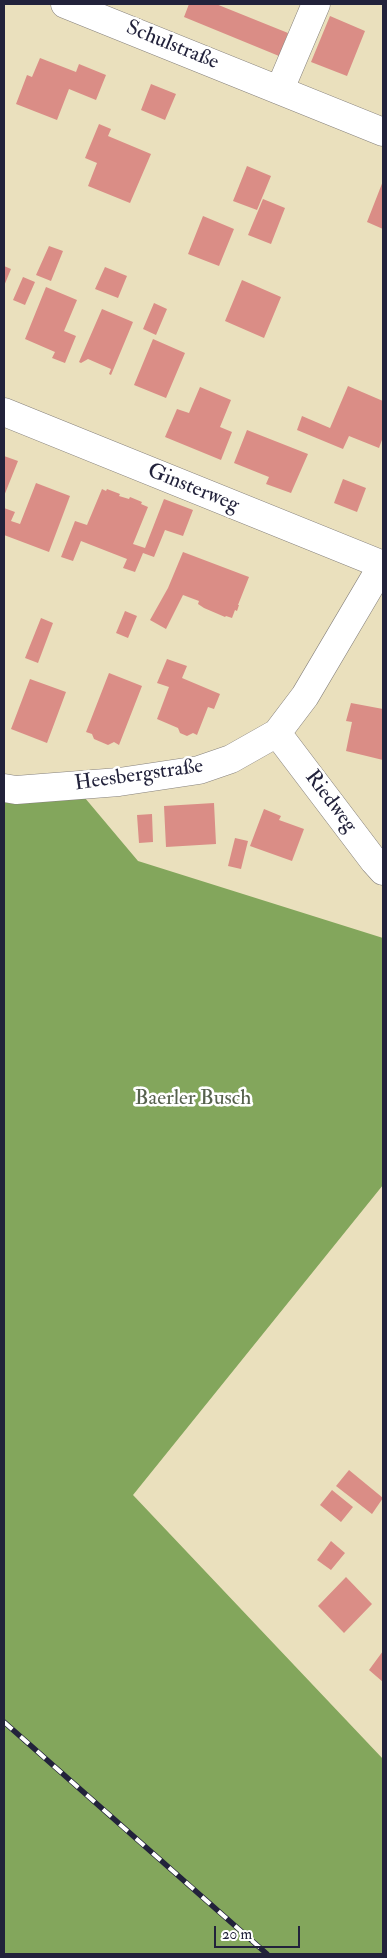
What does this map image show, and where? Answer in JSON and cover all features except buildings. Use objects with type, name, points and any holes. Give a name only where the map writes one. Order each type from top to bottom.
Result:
[{"type":"street","name":"Schulstraße","points":[[65,4],[383,132]]},
{"type":"street","points":[[280,89],[316,4]]},
{"type":"street","name":"Ginsterweg","points":[[4,412],[383,564]]},
{"type":"street","name":"Heesbergstraße","points":[[4,788],[16,790],[119,782],[199,770],[231,759],[277,733],[305,696],[383,564]]},
{"type":"street","name":"Riedweg","points":[[277,733],[383,871]]},
{"type":"green space","name":"Baerler Busch","points":[[85,798],[138,861],[383,938],[383,1185],[133,1495],[383,1759],[383,1954],[4,1954],[4,802]]},
{"type":"railway","points":[[4,1722],[267,1954]]}]
